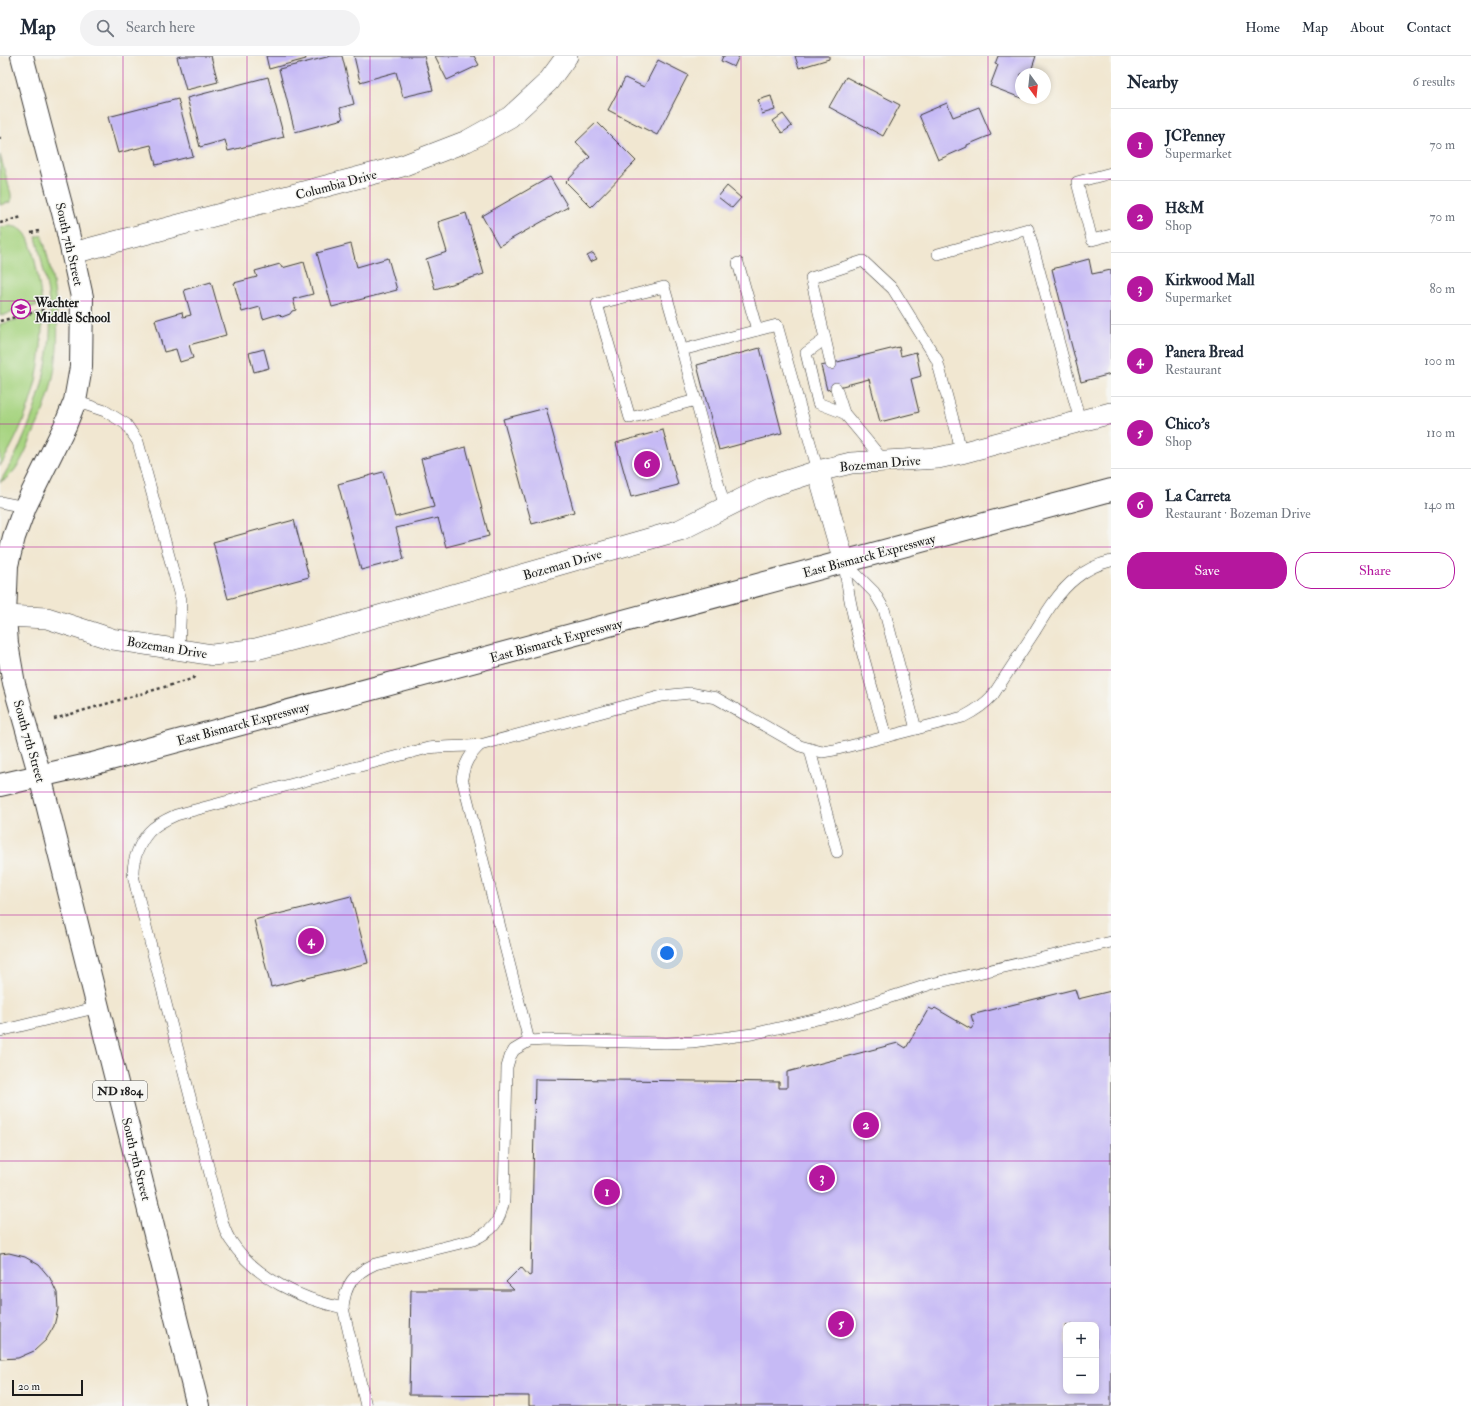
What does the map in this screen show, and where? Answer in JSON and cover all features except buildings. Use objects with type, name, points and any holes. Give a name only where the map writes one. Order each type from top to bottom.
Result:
[{"type":"main road","name":"South 7th Street","points":[[22,56],[73,253],[82,296],[83,327],[81,367],[75,401],[65,426],[25,507],[14,537],[8,565],[5,616],[7,644],[14,684],[40,776],[99,1007],[198,1406]]},
{"type":"main road","name":"East Bismarck Expressway","points":[[0,785],[92,764],[1111,490]]},
{"type":"street","name":"Columbia Drive","points":[[73,253],[402,166],[467,141],[510,117],[548,82],[567,56]]},
{"type":"street","name":"Bozeman Drive","points":[[5,616],[47,618],[112,639],[179,650],[213,654],[256,649],[673,533],[762,489],[818,471],[851,463],[938,458],[1111,412]]},
{"type":"street","points":[[818,471],[844,562]]},
{"type":"lane","points":[[1111,173],[1077,182],[1092,240],[1111,235]]},
{"type":"lane","points":[[938,254],[1028,229],[1080,421]]},
{"type":"lane","points":[[831,364],[811,278],[863,261],[893,289],[937,360],[961,453]]},
{"type":"lane","points":[[738,263],[756,330]]},
{"type":"lane","points":[[696,400],[630,418],[597,304],[664,287],[696,400],[725,508]]},
{"type":"lane","points":[[682,350],[776,325],[818,471]]},
{"type":"lane","points":[[825,339],[806,353],[818,403],[844,413]]},
{"type":"lane","points":[[836,388],[844,413],[884,461]]},
{"type":"lane","points":[[75,401],[105,411],[126,424],[138,442],[181,600],[179,650]]},
{"type":"lane","points":[[0,502],[25,507]]},
{"type":"lane","points":[[343,1308],[326,1305],[306,1298],[287,1289],[268,1277],[253,1266],[240,1253],[228,1235],[223,1224],[136,888],[133,872],[135,857],[149,832],[161,822],[176,815],[428,748],[480,745],[662,696],[690,693],[716,698],[790,741],[810,750],[822,752],[963,717],[974,712],[985,704],[993,695],[1064,589],[1075,578],[1087,570],[1111,561]]},
{"type":"lane","points":[[844,562],[874,592],[884,610],[916,729]]},
{"type":"lane","points":[[844,562],[851,607],[886,737]]},
{"type":"lane","points":[[480,745],[470,755],[462,778],[529,1041]]},
{"type":"lane","points":[[810,750],[837,852]]},
{"type":"lane","points":[[363,1405],[343,1308],[344,1296],[354,1277],[362,1270],[375,1264],[473,1240],[492,1229],[502,1212],[504,1200],[507,1067],[514,1050],[529,1041],[543,1040],[666,1043],[698,1042],[752,1034],[835,1015],[931,984],[1111,942]]},
{"type":"lane","points":[[0,1031],[99,1007]]},
{"type":"path","points":[[0,223],[22,217]]},
{"type":"path","points":[[30,233],[39,231]]},
{"type":"path","points":[[0,321],[46,309]]},
{"type":"path","points":[[54,719],[192,679],[213,654]]},
{"type":"green space","points":[[0,155],[11,194],[11,202],[0,205]]},
{"type":"green space","points":[[7,226],[20,229],[28,237],[34,255],[42,304],[0,316],[0,228]]},
{"type":"green space","points":[[42,235],[51,273],[57,310],[58,329],[55,367],[47,400],[25,452],[11,475],[0,482],[25,435],[37,401],[46,364],[49,346],[50,312],[43,265],[36,237]]},
{"type":"green space","points":[[43,313],[39,363],[33,394],[22,424],[0,466],[0,324]]},
{"type":"place","name":"Wachter Middle School","points":[[21,309]]},
{"type":"place","name":"La Carreta","points":[[647,464]]},
{"type":"place","name":"Panera Bread","points":[[311,941]]},
{"type":"place","name":"H&M","points":[[866,1125]]},
{"type":"place","name":"Kirkwood Mall","points":[[822,1178]]},
{"type":"place","name":"JCPenney","points":[[607,1192]]},
{"type":"place","name":"Chico's","points":[[841,1324]]}]
